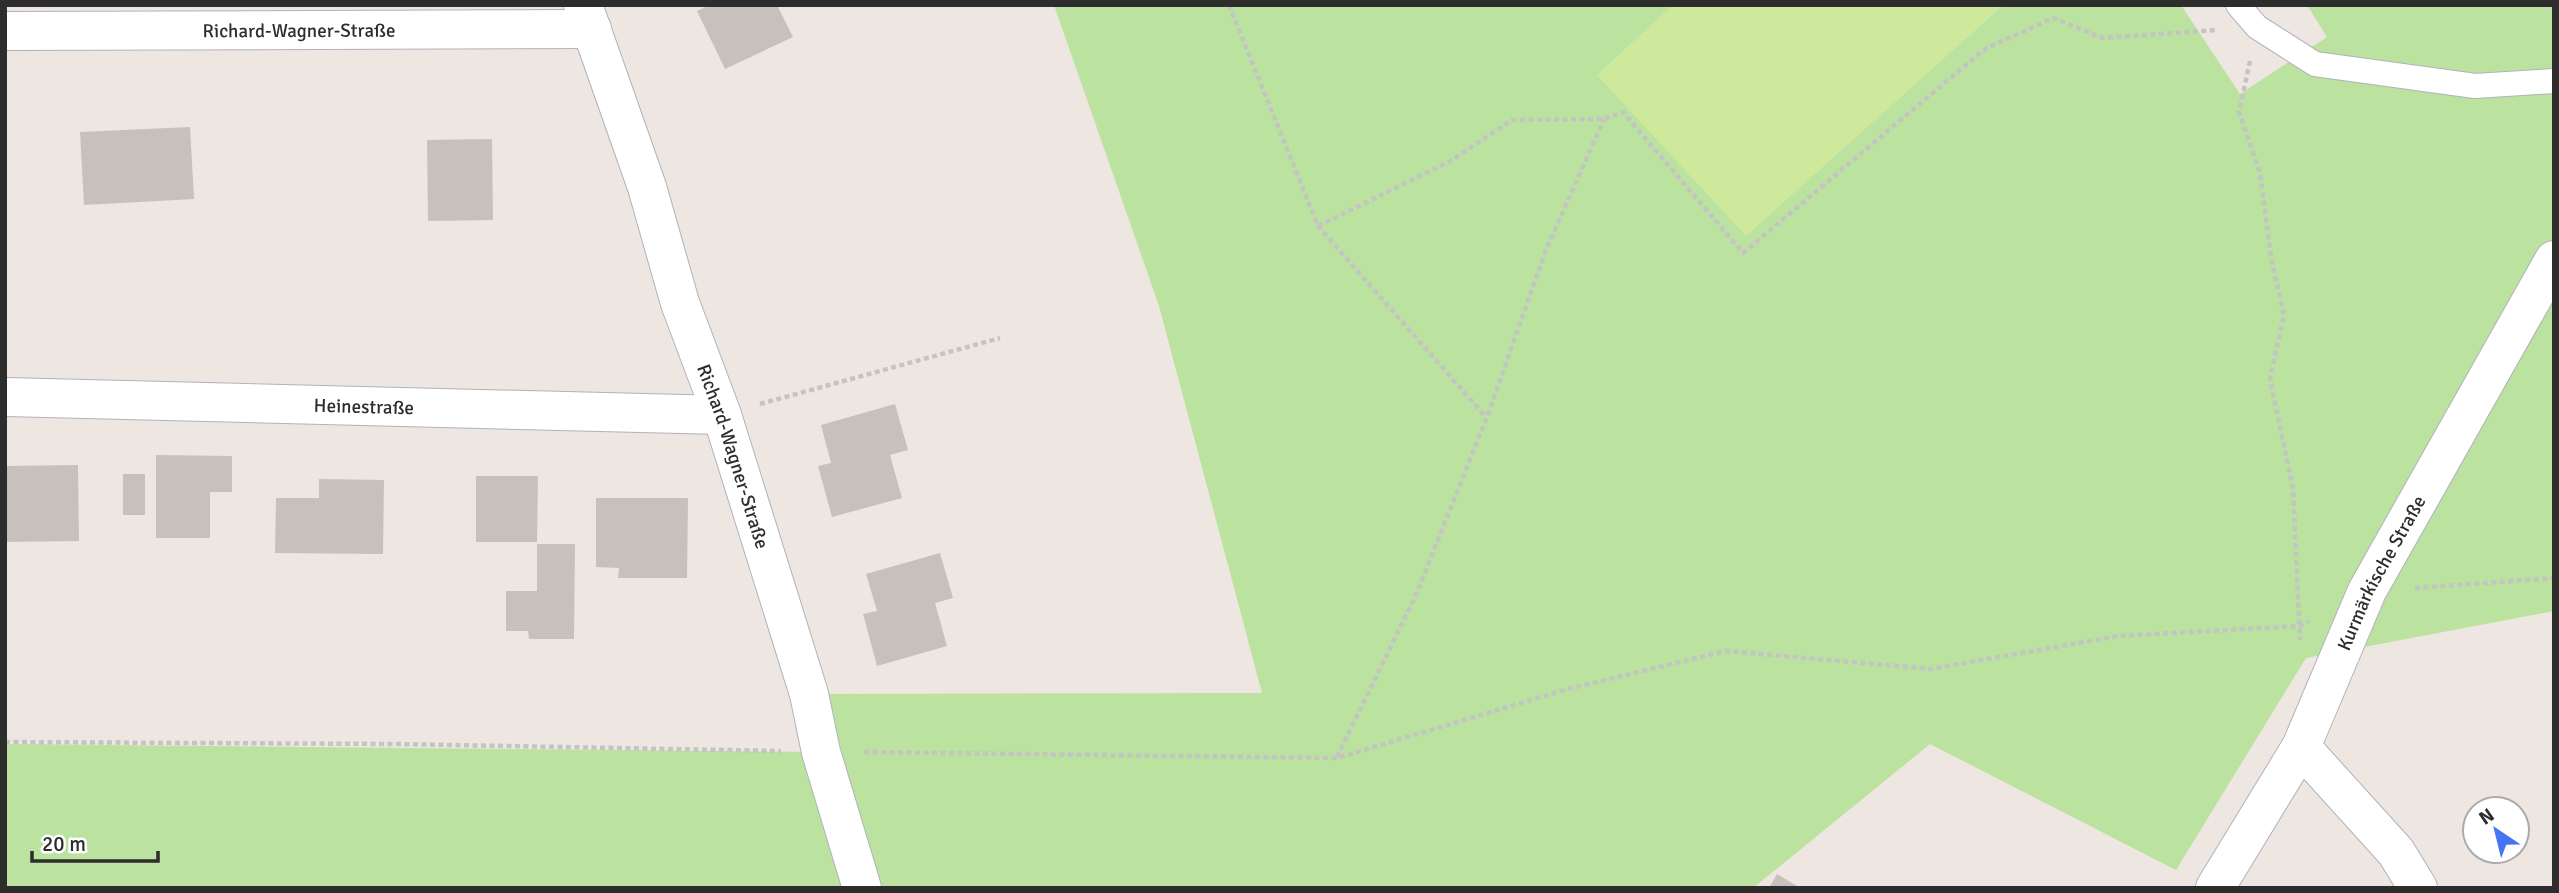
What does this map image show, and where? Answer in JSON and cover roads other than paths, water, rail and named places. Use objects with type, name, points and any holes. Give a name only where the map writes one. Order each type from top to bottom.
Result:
[{"type":"street","name":"Richard-Wagner-Straße","points":[[5,31],[588,17],[648,187],[680,303],[722,415],[809,694],[821,752],[862,888]]},
{"type":"street","name":"Kurmärkische Straße","points":[[2215,888],[2301,747],[2367,591],[2554,260]]},
{"type":"street","name":"Heinestraße","points":[[5,397],[722,415]]},
{"type":"street","points":[[2301,747],[2396,852],[2418,888]]},
{"type":"lane","points":[[2238,5],[2257,27],[2315,64],[2475,86],[2554,81]]}]
